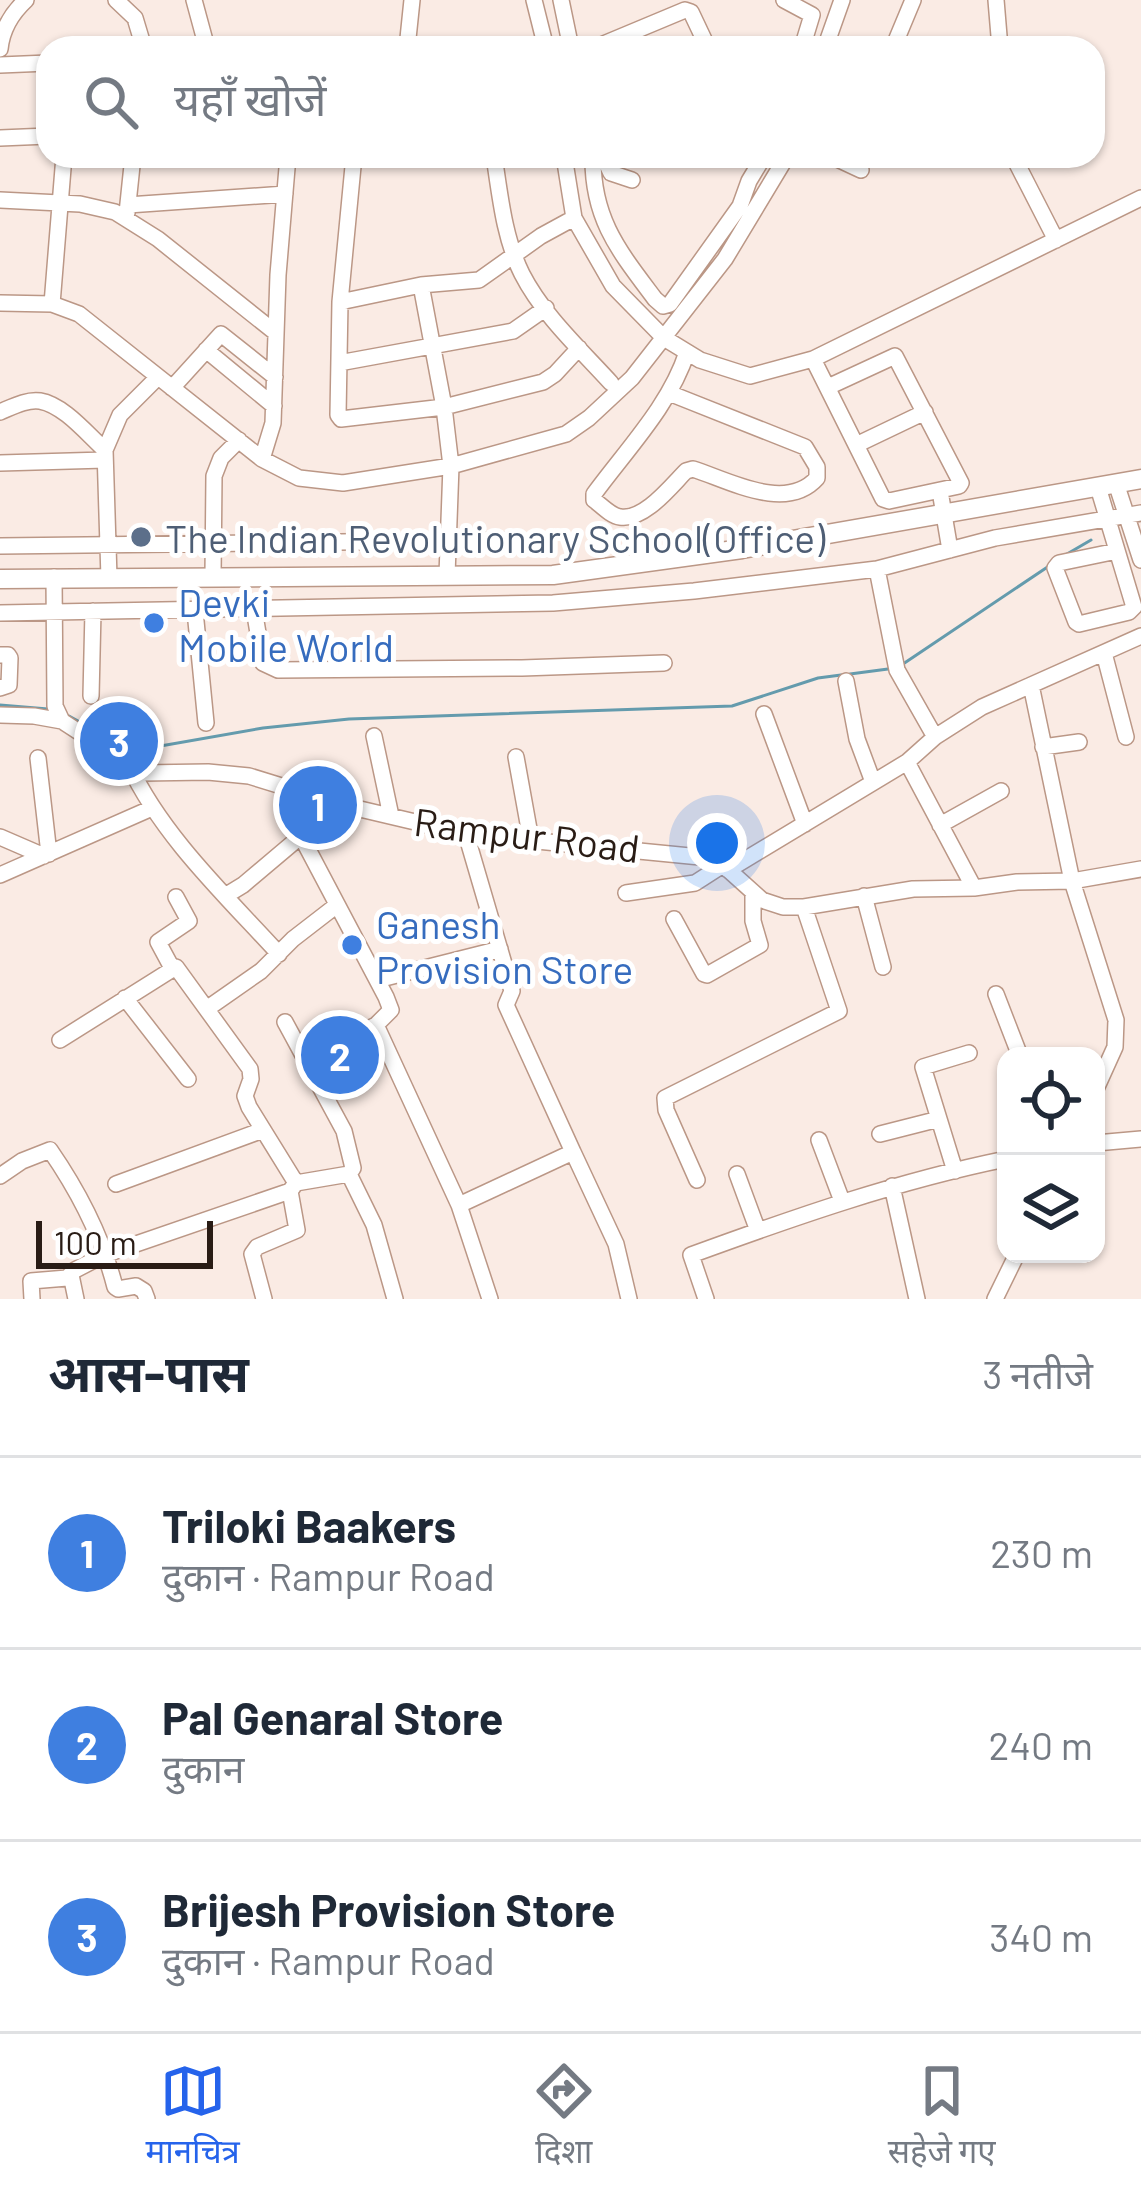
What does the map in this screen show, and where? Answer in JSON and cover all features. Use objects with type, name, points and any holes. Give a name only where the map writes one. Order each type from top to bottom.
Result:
[{"type":"main road","points":[[0,579],[553,575],[742,549],[1141,479]]},
{"type":"street","points":[[0,49],[14,10],[26,0]]},
{"type":"street","points":[[116,0],[135,18],[140,36]]},
{"type":"street","points":[[194,0],[204,36]]},
{"type":"street","points":[[408,36],[412,0]]},
{"type":"street","points":[[534,0],[543,36]]},
{"type":"street","points":[[561,0],[568,36]]},
{"type":"street","points":[[784,0],[812,15],[806,36]]},
{"type":"street","points":[[829,36],[842,0]]},
{"type":"street","points":[[897,36],[913,0]]},
{"type":"street","points":[[996,0],[999,36]]},
{"type":"street","points":[[619,36],[683,5],[703,36]]},
{"type":"street","points":[[0,64],[36,63]]},
{"type":"street","points":[[0,138],[36,136]]},
{"type":"street","points":[[52,304],[63,168]]},
{"type":"street","points":[[127,212],[132,168]]},
{"type":"street","points":[[262,459],[273,423],[287,168]]},
{"type":"street","points":[[352,168],[340,302],[338,418],[444,407],[543,382],[579,348]]},
{"type":"street","points":[[496,168],[506,230],[522,274],[611,382]]},
{"type":"street","points":[[566,168],[574,218],[613,286],[664,338],[700,360],[749,376],[813,358],[1050,229],[1141,198]]},
{"type":"street","points":[[593,168],[605,228],[663,306],[670,304],[740,206],[757,168]]},
{"type":"street","points":[[609,168],[632,180]]},
{"type":"street","points":[[0,303],[52,304],[79,314],[262,459],[299,478],[343,483],[451,466],[566,434],[590,418],[632,378],[725,259],[780,168]]},
{"type":"street","points":[[857,168],[861,170]]},
{"type":"street","points":[[1018,168],[1050,229]]},
{"type":"street","points":[[0,200],[127,212],[285,194]]},
{"type":"street","points":[[127,212],[276,333]]},
{"type":"street","points":[[340,302],[479,280],[574,218]]},
{"type":"street","points":[[421,286],[451,466],[447,575]]},
{"type":"street","points":[[339,363],[513,331],[546,308]]},
{"type":"street","points":[[109,578],[105,455],[120,416],[219,335],[275,377]]},
{"type":"street","points":[[206,350],[274,406]]},
{"type":"street","points":[[669,393],[805,447],[818,467],[817,478],[804,489],[771,494],[692,469],[647,509],[626,517],[616,516],[594,500],[669,393],[687,352]]},
{"type":"street","points":[[813,358],[886,501],[957,488],[961,483],[895,356],[828,387]]},
{"type":"street","points":[[0,412],[41,401],[62,413],[105,455]]},
{"type":"street","points":[[856,445],[925,412]]},
{"type":"street","points":[[213,576],[214,476],[221,458],[239,440]]},
{"type":"street","points":[[0,463],[105,455]]},
{"type":"street","points":[[1107,485],[1141,560]]},
{"type":"street","points":[[940,491],[950,550]]},
{"type":"street","points":[[0,613],[553,603],[694,591],[877,569],[995,538],[1124,516]]},
{"type":"street","points":[[1117,551],[1059,563],[1055,568],[1079,624],[1132,610],[1117,551],[1124,516]]},
{"type":"street","points":[[0,547],[511,540]]},
{"type":"street","points":[[877,569],[896,665],[934,737]]},
{"type":"street","points":[[0,715],[59,715],[54,578]]},
{"type":"street","points":[[254,609],[262,663],[278,670],[664,663]]},
{"type":"street","points":[[91,696],[93,611]]},
{"type":"street","points":[[195,611],[206,723]]},
{"type":"street","points":[[626,893],[695,883],[907,762],[934,737],[982,707],[1141,636]]},
{"type":"street","points":[[1104,653],[1126,737]]},
{"type":"street","points":[[0,655],[10,658],[9,685],[0,688]]},
{"type":"street","points":[[847,681],[857,740],[873,782]]},
{"type":"street","points":[[1031,685],[1072,881],[1116,1020],[1115,1047],[1105,1069]]},
{"type":"street","points":[[764,714],[805,824]]},
{"type":"street","name":"Rampur Road","points":[[59,715],[142,772],[249,776],[466,834],[700,856],[726,867],[762,900],[783,907],[914,889],[1072,881],[1141,869]]},
{"type":"street","points":[[374,736],[392,816]]},
{"type":"street","points":[[1043,747],[1079,742]]},
{"type":"street","points":[[38,758],[46,855]]},
{"type":"street","points":[[516,758],[531,840]]},
{"type":"street","points":[[907,762],[974,888]]},
{"type":"street","points":[[129,765],[144,798],[279,954]]},
{"type":"street","points":[[940,825],[1001,791]]},
{"type":"street","points":[[226,896],[301,836],[331,801]]},
{"type":"street","points":[[0,875],[152,808]]},
{"type":"street","points":[[466,834],[512,991],[506,1005],[616,1244],[628,1299]]},
{"type":"street","points":[[301,836],[391,1010],[376,1025],[308,1060]]},
{"type":"street","points":[[0,837],[46,855]]},
{"type":"street","points":[[674,920],[707,975],[760,944],[753,921],[753,892]]},
{"type":"street","points":[[864,896],[883,967]]},
{"type":"street","points":[[172,968],[158,942],[189,921],[176,897]]},
{"type":"street","points":[[208,1008],[337,905]]},
{"type":"street","points":[[698,1180],[665,1098],[839,1011],[804,907]]},
{"type":"street","points":[[377,980],[500,949]]},
{"type":"street","points":[[60,1040],[172,968],[180,970],[250,1069],[245,1096],[293,1187],[297,1230],[252,1253],[264,1299]]},
{"type":"street","points":[[996,994],[1017,1047]]},
{"type":"street","points":[[125,998],[188,1078]]},
{"type":"street","points":[[32,1299],[31,1281],[67,1278],[106,1254],[293,1187],[349,1174],[353,1159],[344,1131],[286,1022]]},
{"type":"street","points":[[376,1025],[459,1205],[490,1299]]},
{"type":"street","points":[[955,1171],[923,1067],[969,1053]]},
{"type":"street","points":[[880,1134],[938,1119]]},
{"type":"street","points":[[116,1184],[263,1130]]},
{"type":"street","points":[[819,1139],[842,1201]]},
{"type":"street","points":[[1105,1142],[1141,1139]]},
{"type":"street","points":[[0,1176],[50,1150],[92,1219],[116,1288],[136,1286],[147,1299]]},
{"type":"street","points":[[459,1205],[573,1152]]},
{"type":"street","points":[[706,1299],[691,1255],[842,1201],[997,1161]]},
{"type":"street","points":[[349,1174],[374,1225],[395,1299]]},
{"type":"street","points":[[736,1174],[758,1231]]},
{"type":"street","points":[[892,1186],[917,1299]]},
{"type":"street","points":[[995,1299],[1013,1263]]},
{"type":"street","points":[[71,1274],[76,1299]]},
{"type":"waterway","points":[[1067,554],[1091,540]]},
{"type":"waterway","points":[[903,664],[1049,566]]},
{"type":"waterway","points":[[850,674],[888,669]]},
{"type":"waterway","points":[[69,716],[132,751],[263,728],[349,719],[732,706],[841,675]]},
{"type":"waterway","points":[[0,705],[48,709]]},
{"type":"place","name":"The Indian Revolutionary School(Office)","points":[[141,537]]},
{"type":"place","name":"Devki Mobile World","points":[[154,623]]},
{"type":"place","name":"Brijesh Provision Store","points":[[119,741]]},
{"type":"place","name":"Triloki Baakers","points":[[318,805]]},
{"type":"place","name":"Ganesh Provision Store","points":[[352,945]]},
{"type":"place","name":"Pal Genaral Store","points":[[340,1055]]}]
